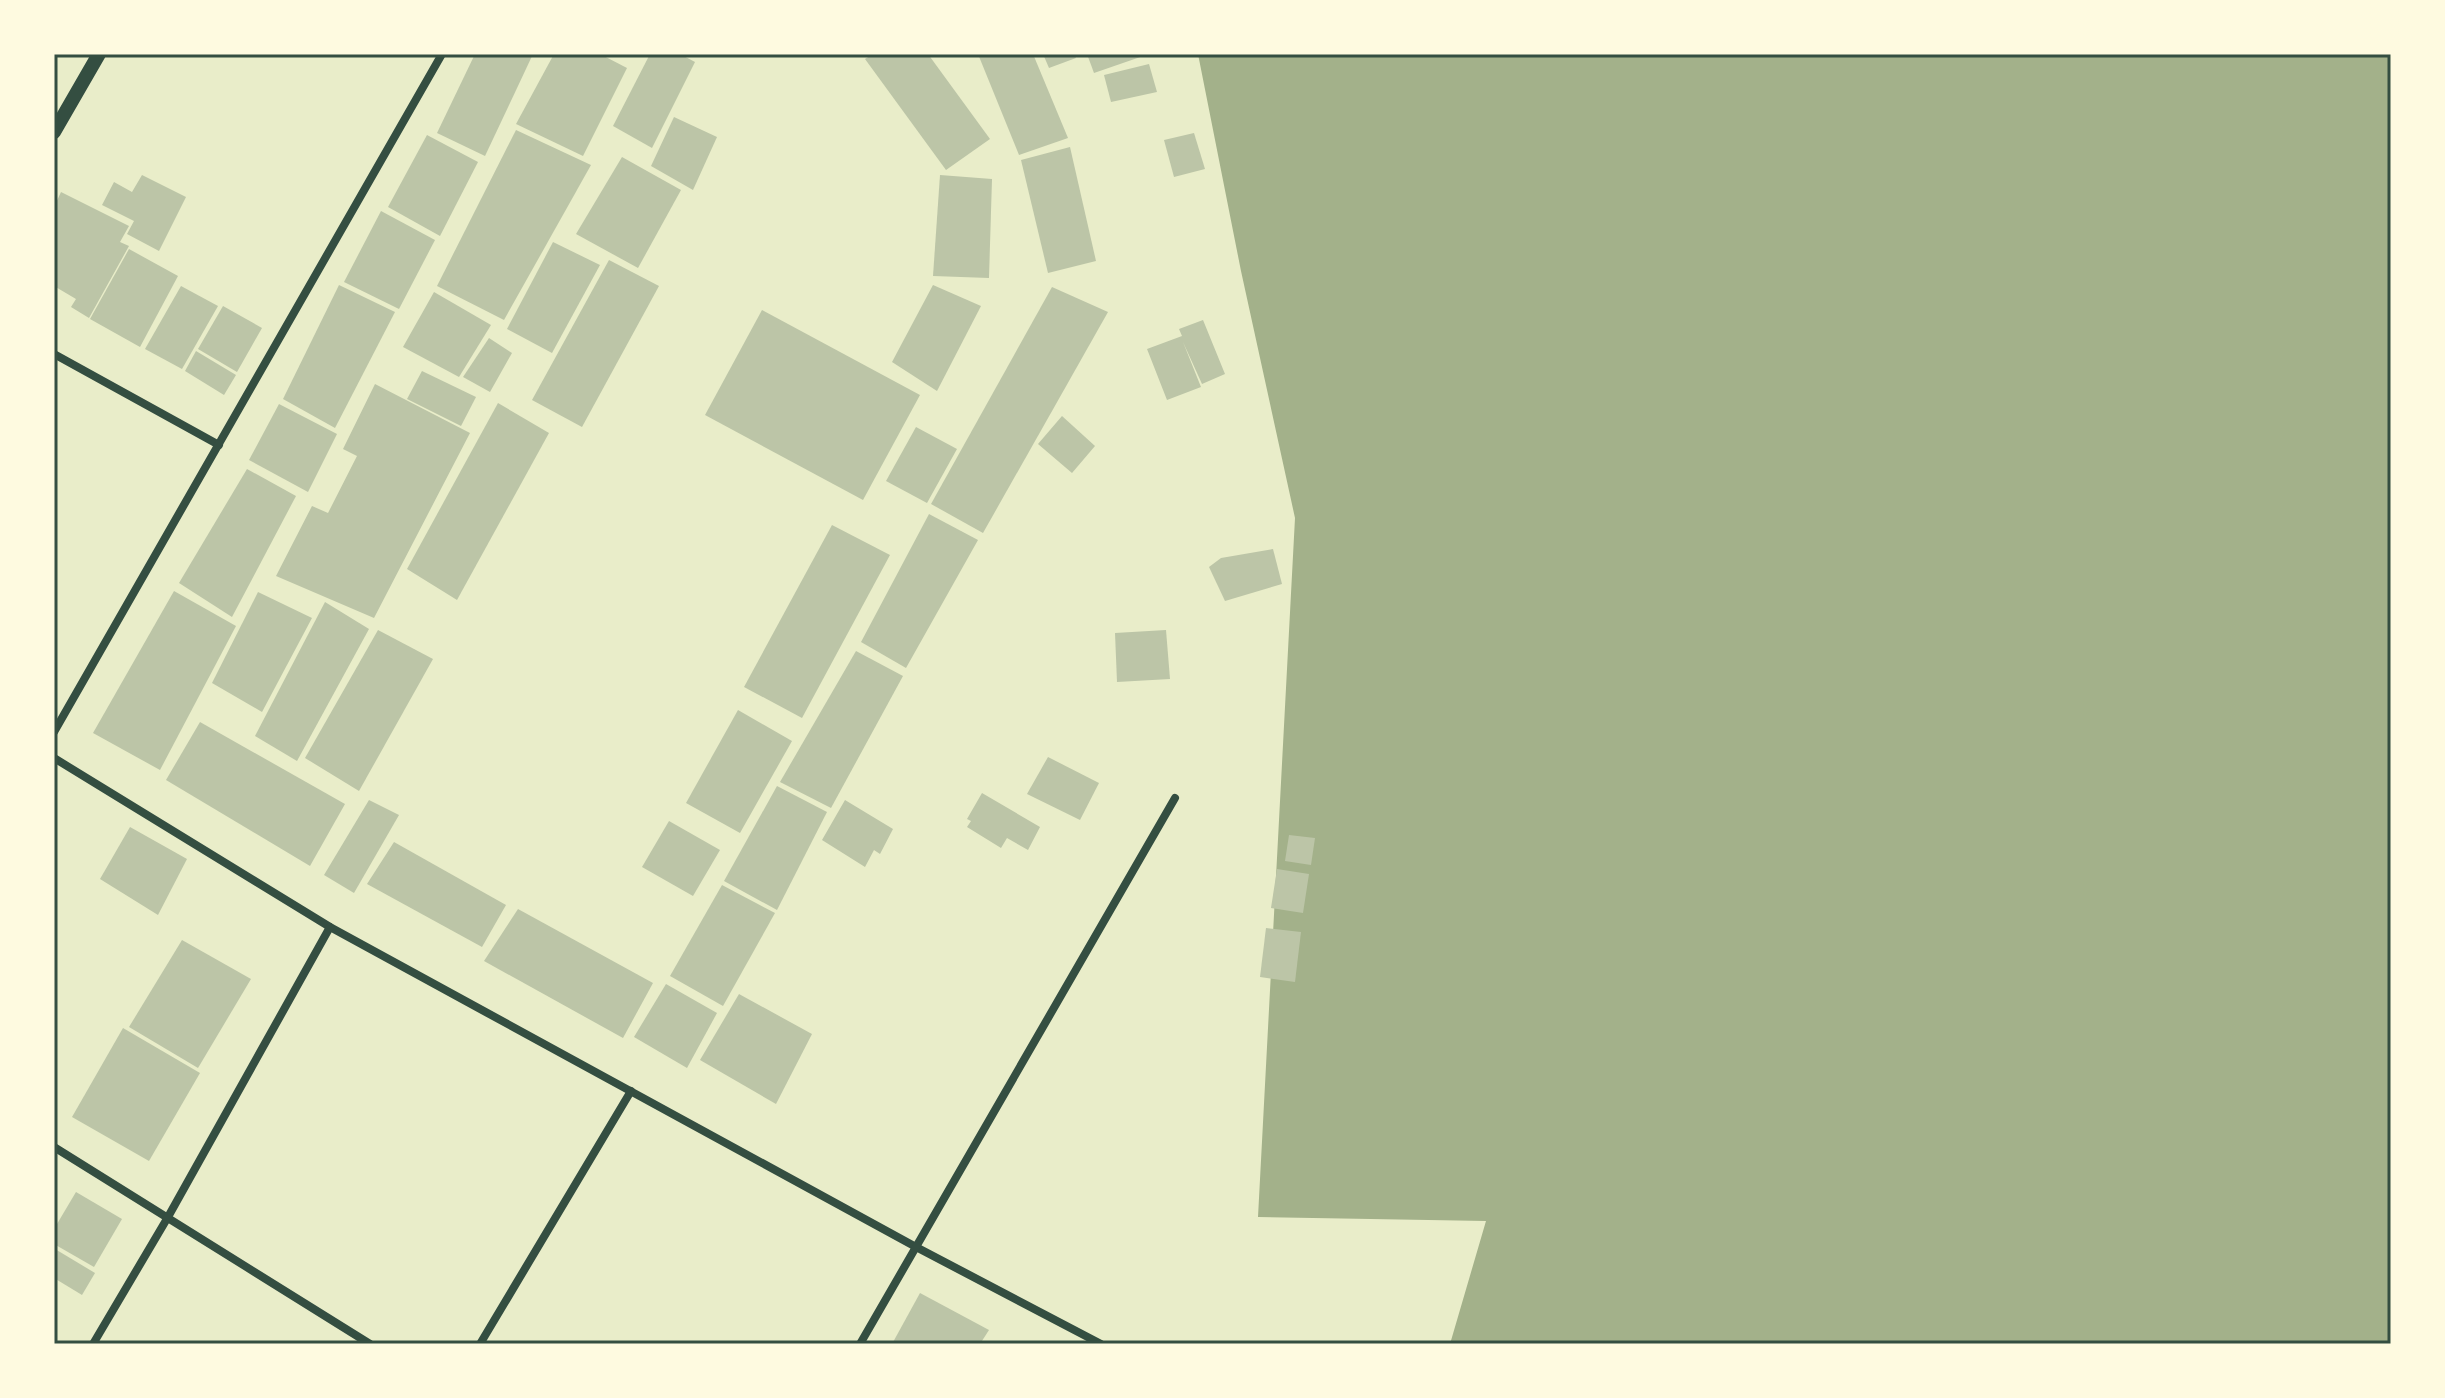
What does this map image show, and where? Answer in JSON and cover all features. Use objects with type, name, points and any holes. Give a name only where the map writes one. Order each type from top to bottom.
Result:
[{"type":"street","points":[[54,132],[99,54]]},
{"type":"street","points":[[54,732],[442,54]]},
{"type":"street","points":[[54,354],[219,445]]},
{"type":"street","points":[[54,758],[330,927],[916,1247],[1101,1344]]},
{"type":"street","points":[[860,1344],[1175,798]]},
{"type":"street","points":[[93,1344],[168,1217],[330,927]]},
{"type":"street","points":[[480,1344],[631,1091]]},
{"type":"street","points":[[54,1147],[370,1344]]},
{"type":"shaded area","points":[[1198,54],[2391,54],[2391,1344],[1450,1344],[1486,1221],[1258,1217],[1295,518]]},
{"type":"building","points":[[475,54],[533,54],[485,156],[437,133]]},
{"type":"building","points":[[554,54],[600,54],[627,68],[583,156],[516,124]]},
{"type":"building","points":[[650,54],[680,54],[695,62],[652,148],[613,126]]},
{"type":"building","points":[[873,54],[928,54],[990,139],[946,170],[865,59]]},
{"type":"building","points":[[978,54],[1033,54],[1068,138],[1019,155]]},
{"type":"building","points":[[1043,54],[1074,54],[1076,58],[1049,68]]},
{"type":"building","points":[[1087,54],[1149,54],[1094,73]]},
{"type":"building","points":[[1149,64],[1157,92],[1111,102],[1104,75]]},
{"type":"building","points":[[674,117],[717,137],[693,190],[651,166]]},
{"type":"building","points":[[516,130],[591,165],[504,320],[437,286]]},
{"type":"building","points":[[1194,133],[1205,169],[1174,177],[1164,140]]},
{"type":"building","points":[[427,135],[478,162],[440,236],[388,207]]},
{"type":"building","points":[[1070,147],[1096,261],[1048,273],[1021,160]]},
{"type":"building","points":[[622,157],[681,190],[638,268],[576,234]]},
{"type":"building","points":[[142,175],[186,197],[159,251],[127,234],[134,221],[102,205],[114,182],[132,192]]},
{"type":"building","points":[[940,175],[992,179],[989,278],[933,276]]},
{"type":"building","points":[[61,192],[129,226],[120,242],[129,246],[89,318],[71,307],[76,299],[54,286],[54,207]]},
{"type":"building","points":[[381,211],[435,240],[399,309],[344,282]]},
{"type":"building","points":[[553,242],[600,265],[552,353],[507,329]]},
{"type":"building","points":[[129,249],[178,276],[140,347],[90,319]]},
{"type":"building","points":[[609,260],[659,286],[582,427],[532,400]]},
{"type":"building","points":[[339,285],[395,312],[335,428],[283,399]]},
{"type":"building","points":[[933,285],[981,306],[937,391],[892,362]]},
{"type":"building","points":[[181,286],[218,306],[182,369],[145,349]]},
{"type":"building","points":[[1052,287],[1108,312],[983,533],[931,504]]},
{"type":"building","points":[[434,292],[491,325],[459,377],[403,347]]},
{"type":"building","points":[[223,306],[262,328],[237,372],[198,349]]},
{"type":"building","points":[[762,310],[920,395],[863,500],[705,415]]},
{"type":"building","points":[[1203,320],[1225,374],[1202,384],[1183,342],[1201,387],[1167,400],[1147,349],[1182,336],[1179,329]]},
{"type":"building","points":[[489,338],[512,353],[490,392],[463,377]]},
{"type":"building","points":[[196,351],[236,375],[224,395],[185,371]]},
{"type":"building","points":[[422,371],[476,397],[461,426],[407,399]]},
{"type":"building","points":[[375,384],[470,433],[374,618],[276,576],[312,506],[328,513],[357,456],[343,449]]},
{"type":"building","points":[[498,403],[549,433],[457,600],[407,569]]},
{"type":"building","points":[[279,404],[337,434],[308,492],[249,460]]},
{"type":"building","points":[[1062,416],[1095,446],[1072,473],[1038,444]]},
{"type":"building","points":[[916,427],[957,449],[927,503],[886,481]]},
{"type":"building","points":[[247,469],[296,496],[232,617],[179,583]]},
{"type":"building","points":[[929,514],[978,540],[906,668],[861,642]]},
{"type":"building","points":[[832,525],[890,555],[802,718],[744,687]]},
{"type":"building","points":[[1273,549],[1282,584],[1225,601],[1209,567],[1221,558]]},
{"type":"building","points":[[174,591],[236,626],[160,770],[93,733]]},
{"type":"building","points":[[258,592],[312,618],[262,712],[212,683]]},
{"type":"building","points":[[325,602],[369,629],[297,761],[255,736]]},
{"type":"building","points":[[378,630],[433,659],[359,791],[305,758]]},
{"type":"building","points":[[1166,630],[1170,679],[1117,682],[1115,633]]},
{"type":"building","points":[[856,651],[903,676],[831,808],[780,782]]},
{"type":"building","points":[[738,710],[792,741],[740,833],[686,803]]},
{"type":"building","points":[[200,722],[345,804],[310,866],[166,780]]},
{"type":"building","points":[[1048,757],[1099,783],[1080,820],[1027,794]]},
{"type":"building","points":[[777,786],[827,812],[777,910],[724,881]]},
{"type":"building","points":[[982,793],[1040,827],[1028,850],[1007,838],[1001,848],[967,827],[971,821],[967,819]]},
{"type":"building","points":[[369,800],[399,815],[354,893],[324,875]]},
{"type":"building","points":[[845,800],[893,829],[880,854],[874,850],[865,867],[822,840]]},
{"type":"building","points":[[669,821],[720,850],[693,896],[642,867]]},
{"type":"building","points":[[130,827],[187,859],[158,915],[100,879]]},
{"type":"building","points":[[1289,835],[1315,838],[1311,865],[1285,861]]},
{"type":"building","points":[[394,842],[506,905],[482,947],[367,884]]},
{"type":"building","points":[[1277,869],[1309,874],[1303,913],[1271,908]]},
{"type":"building","points":[[722,885],[775,913],[723,1006],[670,976]]},
{"type":"building","points":[[518,909],[653,983],[623,1038],[484,961]]},
{"type":"building","points":[[1266,928],[1301,932],[1295,982],[1260,977]]},
{"type":"building","points":[[182,940],[251,979],[198,1068],[129,1027]]},
{"type":"building","points":[[666,984],[717,1013],[687,1068],[634,1037]]},
{"type":"building","points":[[739,994],[812,1034],[776,1104],[700,1060]]},
{"type":"building","points":[[123,1028],[200,1073],[149,1161],[72,1117]]},
{"type":"building","points":[[76,1192],[122,1219],[94,1267],[54,1244],[54,1229]]},
{"type":"building","points":[[55,1249],[95,1273],[82,1295],[54,1278]]},
{"type":"building","points":[[920,1293],[989,1330],[980,1344],[892,1344]]}]
